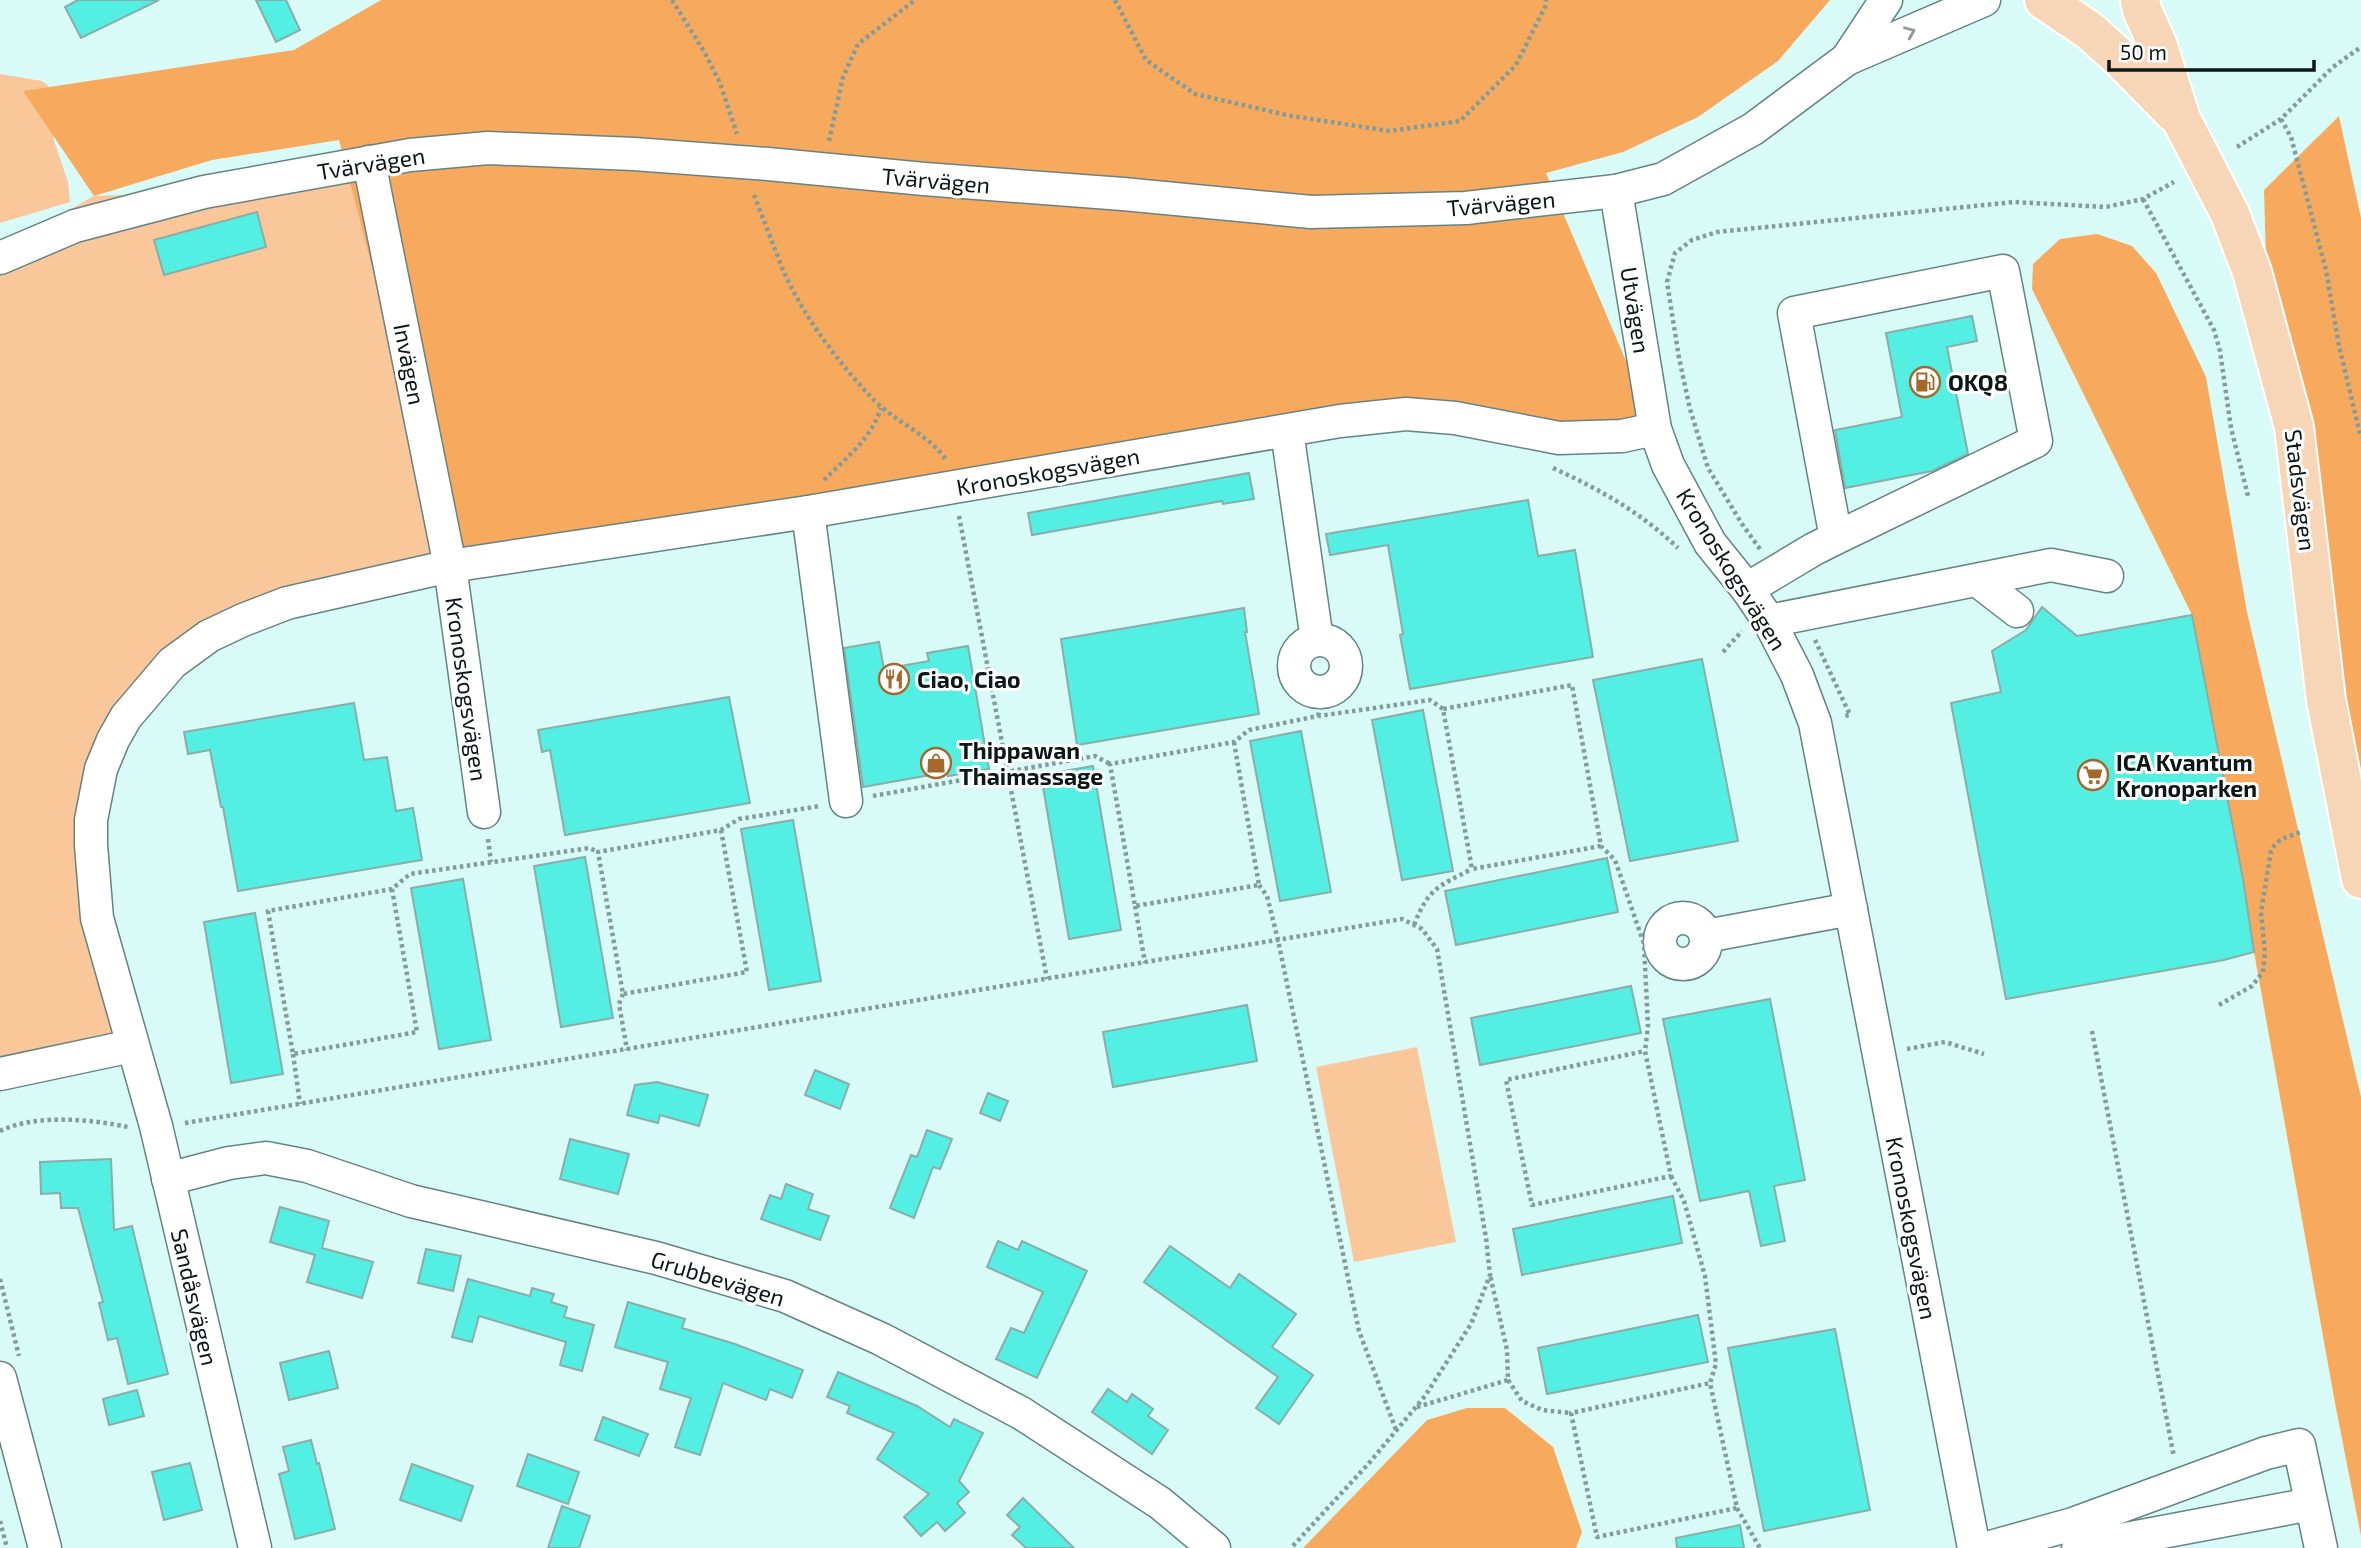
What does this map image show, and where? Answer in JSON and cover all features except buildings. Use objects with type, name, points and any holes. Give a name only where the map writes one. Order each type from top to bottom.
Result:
[{"type":"main road","name":"Stadsvägen","points":[[2044,0],[2090,31],[2181,119]]},
{"type":"main road","name":"Stadsvägen","points":[[2140,0],[2181,119],[2230,214],[2252,272],[2294,427],[2326,700],[2361,879]]},
{"type":"street","name":"Tvärvägen","points":[[1847,58],[1886,0]]},
{"type":"street","name":"Tvärvägen","points":[[0,258],[75,226],[204,192],[410,155],[488,148],[647,155],[1311,212],[1466,208],[1616,191],[1663,179],[1753,129],[1847,58],[1984,0]]},
{"type":"street","name":"Invägen","points":[[369,162],[450,566]]},
{"type":"street","name":"Utvägen","points":[[1616,191],[1655,429]]},
{"type":"street","points":[[1747,589],[1814,549],[2036,440],[2003,271],[1794,313],[1836,538]]},
{"type":"street","name":"Kronoskogsvägen","points":[[132,1046],[97,918],[91,820],[101,769],[126,717],[172,663],[209,636],[243,620],[287,603],[450,566],[808,512],[1340,421],[1406,414],[1455,418],[1559,438],[1622,436],[1655,429],[1668,466],[1710,543],[1747,589],[1754,631],[1797,675],[1815,723],[1974,1548]]},
{"type":"street","points":[[1287,431],[1317,640],[1334,643],[1341,649],[1346,666],[1340,683],[1322,704]]},
{"type":"street","points":[[808,512],[846,801]]},
{"type":"street","points":[[1754,631],[2051,565],[2107,576]]},
{"type":"street","name":"Kronoskogsvägen","points":[[450,566],[484,813]]},
{"type":"street","points":[[1977,580],[2017,611]]},
{"type":"street","points":[[1652,942],[1668,923],[1677,918],[1685,917],[1696,921],[1706,936],[1851,909]]},
{"type":"street","points":[[0,1074],[132,1046]]},
{"type":"street","name":"Sandåsvägen","points":[[132,1046],[156,1126],[255,1548]]},
{"type":"street","name":"Grubbevägen","points":[[168,1179],[229,1163],[266,1158],[307,1166],[411,1201],[656,1258],[785,1296],[881,1339],[1021,1413],[1160,1503],[1214,1548]]},
{"type":"street","points":[[0,1378],[45,1548]]},
{"type":"street","points":[[1987,1548],[2073,1524],[2266,1453],[2299,1445],[2321,1548]]},
{"type":"street","points":[[2078,1548],[2311,1504]]},
{"type":"path","points":[[671,0],[705,53],[720,83],[738,136]]},
{"type":"path","points":[[822,169],[843,77],[858,44],[915,0]]},
{"type":"path","points":[[1115,0],[1146,60],[1195,94],[1291,116],[1390,131],[1460,121],[1516,65],[1546,0]]},
{"type":"path","points":[[2236,147],[2281,119],[2333,67],[2361,47]]},
{"type":"path","points":[[2281,119],[2291,137],[2326,270],[2339,345],[2361,438]]},
{"type":"path","points":[[754,195],[797,297],[833,353],[881,408],[928,441],[944,456],[950,468],[1047,979]]},
{"type":"path","points":[[2143,200],[2214,331],[2220,351],[2231,428],[2248,496]]},
{"type":"path","points":[[808,512],[822,481],[864,440],[876,424],[881,408]]},
{"type":"path","points":[[1548,466],[1601,491],[1652,524],[1685,555]]},
{"type":"path","points":[[1723,652],[1754,631]]},
{"type":"path","points":[[1443,709],[1572,685],[1601,846],[1615,860],[1652,942],[1645,1051],[1671,1176],[1684,1201],[1705,1276],[1716,1364],[1710,1383],[1737,1508],[1760,1548]]},
{"type":"path","points":[[300,1104],[268,911],[391,889],[410,874],[589,848],[597,852],[721,830],[739,820],[1096,756],[1110,764],[1234,742],[1249,730],[1322,704],[1430,700],[1443,709],[1472,869]]},
{"type":"path","points":[[1234,742],[1259,884],[1267,896],[1278,940],[1359,1331],[1396,1430]]},
{"type":"path","points":[[1110,764],[1145,962]]},
{"type":"path","points":[[623,994],[747,972],[721,830]]},
{"type":"path","points":[[2219,1005],[2252,986],[2263,972],[2265,953],[2261,912],[2271,851],[2280,839],[2301,832]]},
{"type":"path","points":[[1414,925],[1422,903],[1430,893],[1441,884],[1472,869],[1601,846]]},
{"type":"path","points":[[597,852],[623,994],[619,1004],[627,1050]]},
{"type":"path","points":[[1135,906],[1259,884]]},
{"type":"path","points":[[293,1054],[417,1032],[391,889]]},
{"type":"path","points":[[0,1131],[29,1121],[99,1121],[133,1129],[156,1126],[627,1050],[1402,919],[1422,929],[1437,949],[1490,1275],[1507,1350],[1508,1380],[1522,1401],[1542,1410],[1571,1413],[1710,1383]]},
{"type":"path","points":[[2092,1031],[2158,1380]]},
{"type":"path","points":[[1879,1055],[1945,1042],[1984,1054]]},
{"type":"path","points":[[1645,1051],[1506,1080],[1521,1155],[1532,1205],[1671,1176]]},
{"type":"path","points":[[1291,1548],[1425,1396],[1471,1324],[1490,1275]]},
{"type":"path","points":[[1416,1408],[1508,1380]]},
{"type":"path","points":[[1571,1413],[1597,1537],[1737,1508]]},
{"type":"path","points":[[0,1521],[7,1548]]},
{"type":"shaded area","points":[[381,0],[1830,0],[1778,61],[1698,117],[1623,152],[1546,173],[1655,429],[1455,418],[450,566],[339,140],[212,160],[94,196],[23,91],[294,50]]},
{"type":"shaded area","points":[[0,74],[42,81],[77,110],[53,138],[68,182],[70,202],[0,223]]},
{"type":"shaded area","points":[[2339,116],[2361,218],[2361,879],[2266,258],[2264,190]]},
{"type":"shaded area","points":[[369,162],[450,566],[287,603],[149,688],[91,820],[132,1046],[0,1074],[0,249],[94,196],[204,192]]},
{"type":"shaded area","points":[[2097,234],[2132,246],[2156,273],[2206,377],[2247,612],[2361,1097],[2361,1536],[2192,615],[2032,289],[2033,264],[2060,239]]},
{"type":"shaded area","points":[[1417,1047],[1456,1242],[1354,1262],[1316,1067]]},
{"type":"shaded area","points":[[1467,1408],[1505,1408],[1553,1447],[1582,1532],[1576,1548],[1303,1548],[1427,1420]]},
{"type":"place","name":"OKQ8","points":[[1925,382]]},
{"type":"place","name":"Ciao, Ciao","points":[[894,679]]},
{"type":"place","name":"Thippawan Thaimassage","points":[[936,763]]},
{"type":"place","name":"ICA Kvantum Kronoparken","points":[[2093,775]]}]
